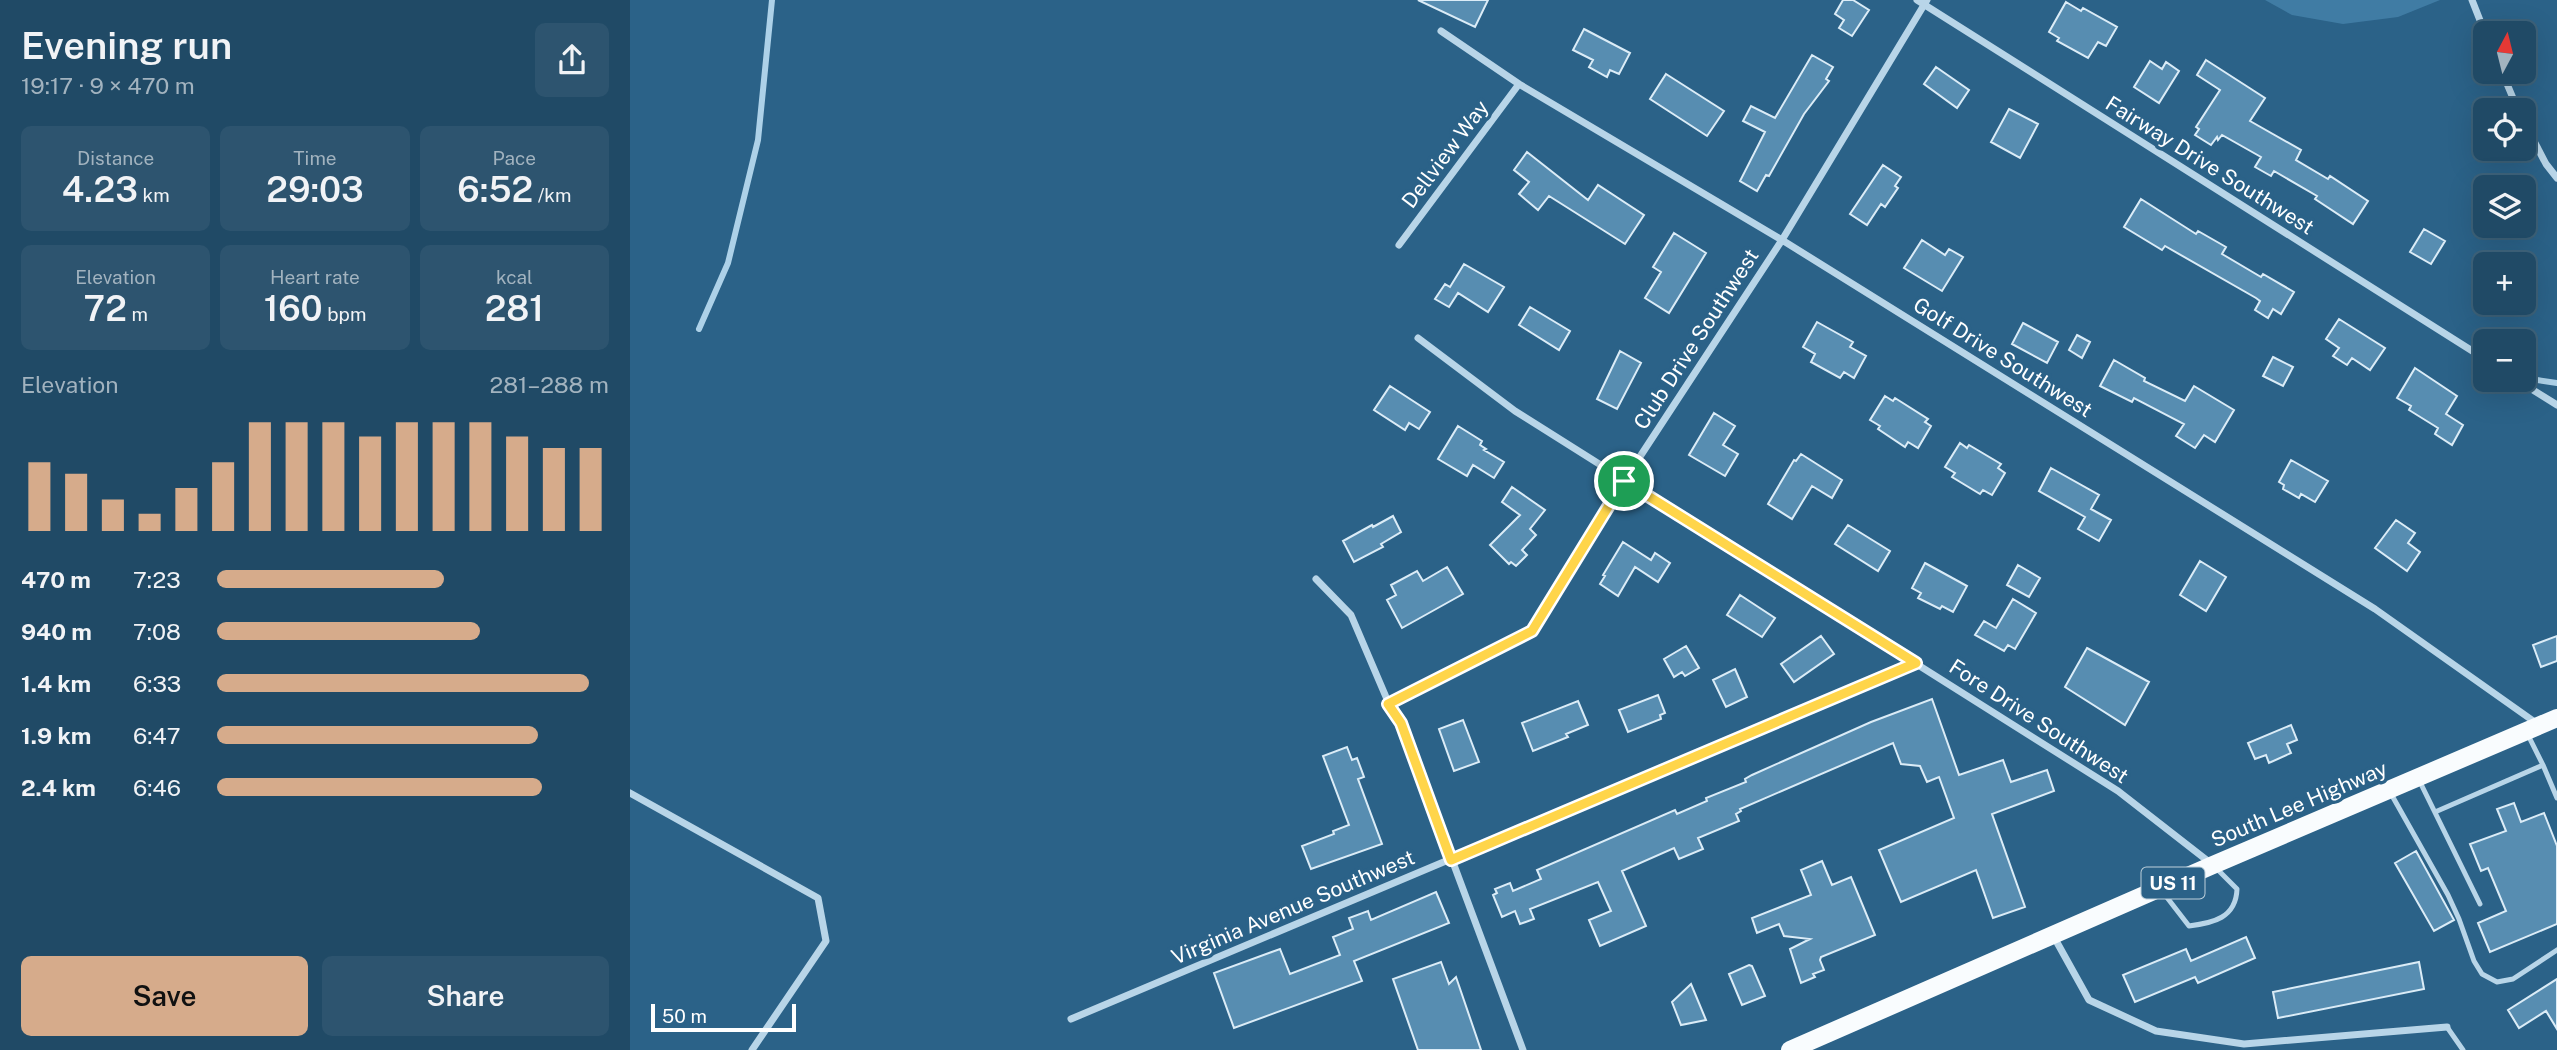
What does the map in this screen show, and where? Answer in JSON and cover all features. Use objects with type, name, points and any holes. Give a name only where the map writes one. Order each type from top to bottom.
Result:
[{"type":"main road","name":"South Lee Highway","points":[[1790,1050],[2557,718]]},
{"type":"street","name":"Fairway Drive Southwest","points":[[1917,0],[1926,3],[2473,351]]},
{"type":"street","points":[[2472,0],[2480,21]]},
{"type":"street","name":"Club Drive Southwest","points":[[1388,704],[1532,631],[1624,481],[1782,240],[1926,3]]},
{"type":"street","name":"Golf Drive Southwest","points":[[1441,31],[1519,84],[1782,240],[2375,610],[2533,728]]},
{"type":"street","name":"Dellview Way","points":[[1399,245],[1519,84]]},
{"type":"street","points":[[2536,145],[2557,178]]},
{"type":"street","name":"Fore Drive Southwest","points":[[1418,338],[1515,411],[2118,791],[2213,865]]},
{"type":"street","points":[[2536,392],[2557,405]]},
{"type":"street","points":[[1317,579],[1351,615],[1388,704],[1401,723],[1522,1050]]},
{"type":"street","name":"Virginia Avenue Southwest","points":[[1071,1019],[1916,663]]},
{"type":"street","points":[[630,793],[818,898],[826,941],[752,1050]]},
{"type":"street","points":[[2053,936],[2089,1000],[2156,1031],[2244,1044],[2446,1027]]},
{"type":"lane","points":[[2533,728],[2543,765],[2557,798]]},
{"type":"lane","points":[[2435,812],[2543,765]]},
{"type":"lane","points":[[2418,778],[2480,904]]},
{"type":"lane","points":[[2389,790],[2448,895],[2474,961],[2482,974],[2497,982],[2513,979],[2557,950]]},
{"type":"lane","points":[[2160,889],[2189,926],[2211,923],[2224,916],[2237,902],[2237,889],[2213,865]]},
{"type":"lane","points":[[2446,1027],[2463,1050]]},
{"type":"shaded area","points":[[2265,0],[2440,0],[2398,17],[2343,24],[2292,15]]},
{"type":"building","points":[[1418,0],[1488,0],[1475,27]]},
{"type":"building","points":[[1843,0],[1853,0],[1869,10],[1852,36],[1839,28],[1844,20],[1835,14]]},
{"type":"building","points":[[2066,2],[2117,27],[2106,46],[2098,42],[2088,58],[2057,41],[2059,38],[2049,32]]},
{"type":"building","points":[[1584,29],[1630,53],[1619,74],[1610,70],[1607,77],[1589,67],[1593,60],[1573,50]]},
{"type":"building","points":[[1812,55],[1833,67],[1826,79],[1829,81],[1804,114],[1769,176],[1766,175],[1757,191],[1740,181],[1765,132],[1743,121],[1751,106],[1775,118]]},
{"type":"building","points":[[2206,60],[2265,98],[2250,121],[2301,150],[2296,160],[2328,179],[2330,176],[2368,201],[2353,224],[2315,199],[2317,196],[2274,171],[2271,176],[2255,167],[2261,157],[2222,135],[2211,145],[2195,135],[2199,129],[2196,127],[2220,90],[2197,75]]},
{"type":"building","points":[[2150,61],[2162,69],[2166,62],[2179,71],[2159,103],[2134,87]]},
{"type":"building","points":[[1936,67],[1969,90],[1957,108],[1924,84]]},
{"type":"building","points":[[1666,74],[1724,111],[1707,136],[1650,99]]},
{"type":"building","points":[[2009,109],[2038,124],[2020,158],[1991,142]]},
{"type":"building","points":[[1527,152],[1588,200],[1598,185],[1644,215],[1625,244],[1549,196],[1538,210],[1519,194],[1529,182],[1514,170]]},
{"type":"building","points":[[1883,165],[1901,177],[1895,186],[1898,188],[1885,207],[1881,204],[1867,225],[1850,214]]},
{"type":"building","points":[[2141,199],[2196,234],[2198,231],[2226,247],[2222,254],[2261,277],[2263,274],[2294,292],[2281,314],[2273,309],[2268,318],[2255,310],[2260,301],[2256,298],[2165,246],[2162,250],[2124,227]]},
{"type":"building","points":[[2424,229],[2445,241],[2431,264],[2410,252]]},
{"type":"building","points":[[1674,233],[1706,253],[1669,313],[1645,298],[1661,272],[1653,267]]},
{"type":"building","points":[[1922,240],[1945,255],[1949,249],[1963,257],[1942,291],[1904,268]]},
{"type":"building","points":[[1464,264],[1504,287],[1488,312],[1458,293],[1449,307],[1435,299],[1445,284],[1450,287]]},
{"type":"building","points":[[1530,307],[1570,331],[1559,350],[1519,325]]},
{"type":"building","points":[[2339,319],[2385,348],[2370,370],[2352,358],[2347,365],[2333,356],[2339,348],[2326,339]]},
{"type":"building","points":[[1817,322],[1853,342],[1850,347],[1866,356],[1854,378],[1844,372],[1840,378],[1811,362],[1815,354],[1803,347]]},
{"type":"building","points":[[2023,323],[2058,342],[2047,363],[2012,344]]},
{"type":"building","points":[[2077,335],[2090,342],[2082,358],[2069,350]]},
{"type":"building","points":[[1620,351],[1641,363],[1617,409],[1597,399]]},
{"type":"building","points":[[2273,357],[2293,367],[2283,386],[2263,376]]},
{"type":"building","points":[[2114,360],[2145,378],[2144,381],[2185,401],[2194,386],[2234,410],[2215,442],[2204,435],[2195,448],[2176,436],[2184,424],[2134,398],[2132,402],[2100,386]]},
{"type":"building","points":[[2415,368],[2457,396],[2446,414],[2463,425],[2452,445],[2435,434],[2438,428],[2409,410],[2411,406],[2397,398]]},
{"type":"building","points":[[1390,386],[1430,412],[1419,429],[1409,423],[1405,430],[1374,410]]},
{"type":"building","points":[[1885,396],[1893,401],[1895,398],[1928,419],[1925,422],[1931,426],[1918,448],[1908,442],[1905,447],[1878,429],[1880,426],[1870,420]]},
{"type":"building","points":[[1714,413],[1735,426],[1723,445],[1738,454],[1725,476],[1689,455]]},
{"type":"building","points":[[1458,426],[1482,441],[1480,445],[1486,449],[1484,450],[1504,462],[1494,478],[1473,465],[1467,476],[1438,459]]},
{"type":"building","points":[[1960,443],[1967,448],[1969,445],[2001,464],[1998,468],[2005,473],[1992,495],[1983,490],[1980,494],[1952,477],[1955,473],[1945,467]]},
{"type":"building","points":[[1801,454],[1842,480],[1832,498],[1812,486],[1792,519],[1768,504],[1794,460]]},
{"type":"building","points":[[2291,460],[2328,481],[2315,502],[2301,494],[2299,498],[2283,489],[2284,485],[2279,482]]},
{"type":"building","points":[[2051,468],[2099,495],[2091,509],[2111,520],[2099,541],[2078,529],[2085,517],[2039,491]]},
{"type":"building","points":[[1512,487],[1545,510],[1530,529],[1536,535],[1522,550],[1527,555],[1516,566],[1511,562],[1509,564],[1490,545],[1520,515],[1502,502]]},
{"type":"building","points":[[1393,516],[1401,532],[1381,544],[1383,547],[1354,562],[1343,541]]},
{"type":"building","points":[[2396,520],[2415,533],[2408,543],[2420,552],[2407,571],[2375,548]]},
{"type":"building","points":[[1848,525],[1890,551],[1878,571],[1835,544]]},
{"type":"building","points":[[1623,542],[1651,560],[1655,553],[1670,563],[1658,582],[1635,567],[1618,596],[1600,584]]},
{"type":"building","points":[[2200,561],[2226,577],[2206,611],[2180,595]]},
{"type":"building","points":[[1925,563],[1967,586],[1953,612],[1918,598],[1921,593],[1912,588]]},
{"type":"building","points":[[2018,565],[2040,578],[2029,597],[2007,585]]},
{"type":"building","points":[[1447,567],[1463,594],[1402,628],[1387,600],[1396,595],[1391,585],[1417,571],[1423,581]]},
{"type":"building","points":[[1740,595],[1775,618],[1762,637],[1727,615]]},
{"type":"building","points":[[2013,599],[2036,613],[2015,649],[2008,645],[2004,651],[1975,635],[1984,621],[1996,628]]},
{"type":"building","points":[[1821,636],[1834,654],[1794,682],[1781,664]]},
{"type":"building","points":[[2557,636],[2557,661],[2541,667],[2533,645]]},
{"type":"building","points":[[1686,646],[1699,668],[1685,676],[1682,672],[1674,677],[1664,659]]},
{"type":"building","points":[[2087,648],[2149,682],[2125,725],[2065,687]]},
{"type":"building","points":[[1735,669],[1747,697],[1726,707],[1713,680]]},
{"type":"building","points":[[1658,695],[1665,713],[1660,715],[1661,719],[1628,732],[1619,710]]},
{"type":"building","points":[[1932,699],[1959,775],[2003,760],[2011,782],[2047,770],[2054,791],[1992,814],[2025,907],[1993,918],[1976,870],[1901,902],[1879,850],[1954,818],[1939,777],[1927,782],[1920,766],[1901,764],[1893,743],[1740,809],[1736,814],[1739,821],[1698,838],[1703,849],[1679,859],[1674,848],[1622,871],[1646,926],[1600,946],[1589,920],[1611,911],[1598,882],[1530,909],[1534,919],[1520,924],[1515,911],[1502,917],[1493,895],[1497,893],[1495,889],[1510,883],[1513,891],[1541,879],[1537,870],[1675,810],[1677,814],[1707,801],[1706,798],[1746,782],[1745,779],[1752,775],[1871,722]]},
{"type":"building","points":[[1578,701],[1588,725],[1566,734],[1568,737],[1533,751],[1522,723]]},
{"type":"building","points":[[1463,720],[1479,762],[1454,771],[1439,729]]},
{"type":"building","points":[[2291,725],[2297,740],[2287,744],[2291,753],[2269,763],[2266,755],[2255,759],[2248,743]]},
{"type":"building","points":[[1347,747],[1352,760],[1357,758],[1364,777],[1358,779],[1382,844],[1311,869],[1302,846],[1349,825],[1323,756]]},
{"type":"building","points":[[2514,803],[2521,822],[2544,813],[2557,846],[2557,924],[2490,952],[2478,923],[2506,911],[2488,868],[2481,871],[2470,844],[2506,831],[2497,809]]},
{"type":"building","points":[[2416,851],[2454,920],[2434,931],[2395,863]]},
{"type":"building","points":[[1822,861],[1832,885],[1851,877],[1875,935],[1821,957],[1824,970],[1801,983],[1790,949],[1810,939],[1784,936],[1779,924],[1757,933],[1752,918],[1811,895],[1801,870]]},
{"type":"building","points":[[1436,892],[1449,923],[1354,961],[1362,981],[1234,1028],[1214,973],[1280,949],[1290,974],[1340,955],[1333,937],[1353,929],[1349,918],[1368,911],[1371,920]]},
{"type":"building","points":[[2246,937],[2255,958],[2198,983],[2195,977],[2135,1002],[2123,975],[2186,949],[2191,961]]},
{"type":"building","points":[[1441,962],[1449,984],[1456,977],[1481,1050],[1418,1050],[1393,979]]},
{"type":"building","points":[[2419,962],[2424,989],[2278,1018],[2273,992]]},
{"type":"building","points":[[1752,966],[1765,996],[1742,1005],[1729,974]]},
{"type":"building","points":[[2557,979],[2557,1029],[2546,1011],[2519,1028],[2508,1010]]},
{"type":"building","points":[[1691,984],[1706,1020],[1681,1025],[1672,1002]]},
{"type":"waterway","points":[[699,329],[728,263],[758,140],[772,0]]},
{"type":"waterway","points":[[2536,380],[2557,383]]},
{"type":"route","points":[[1624,481],[1916,663],[1451,860],[1401,723],[1388,704],[1532,631],[1624,481]]}]
